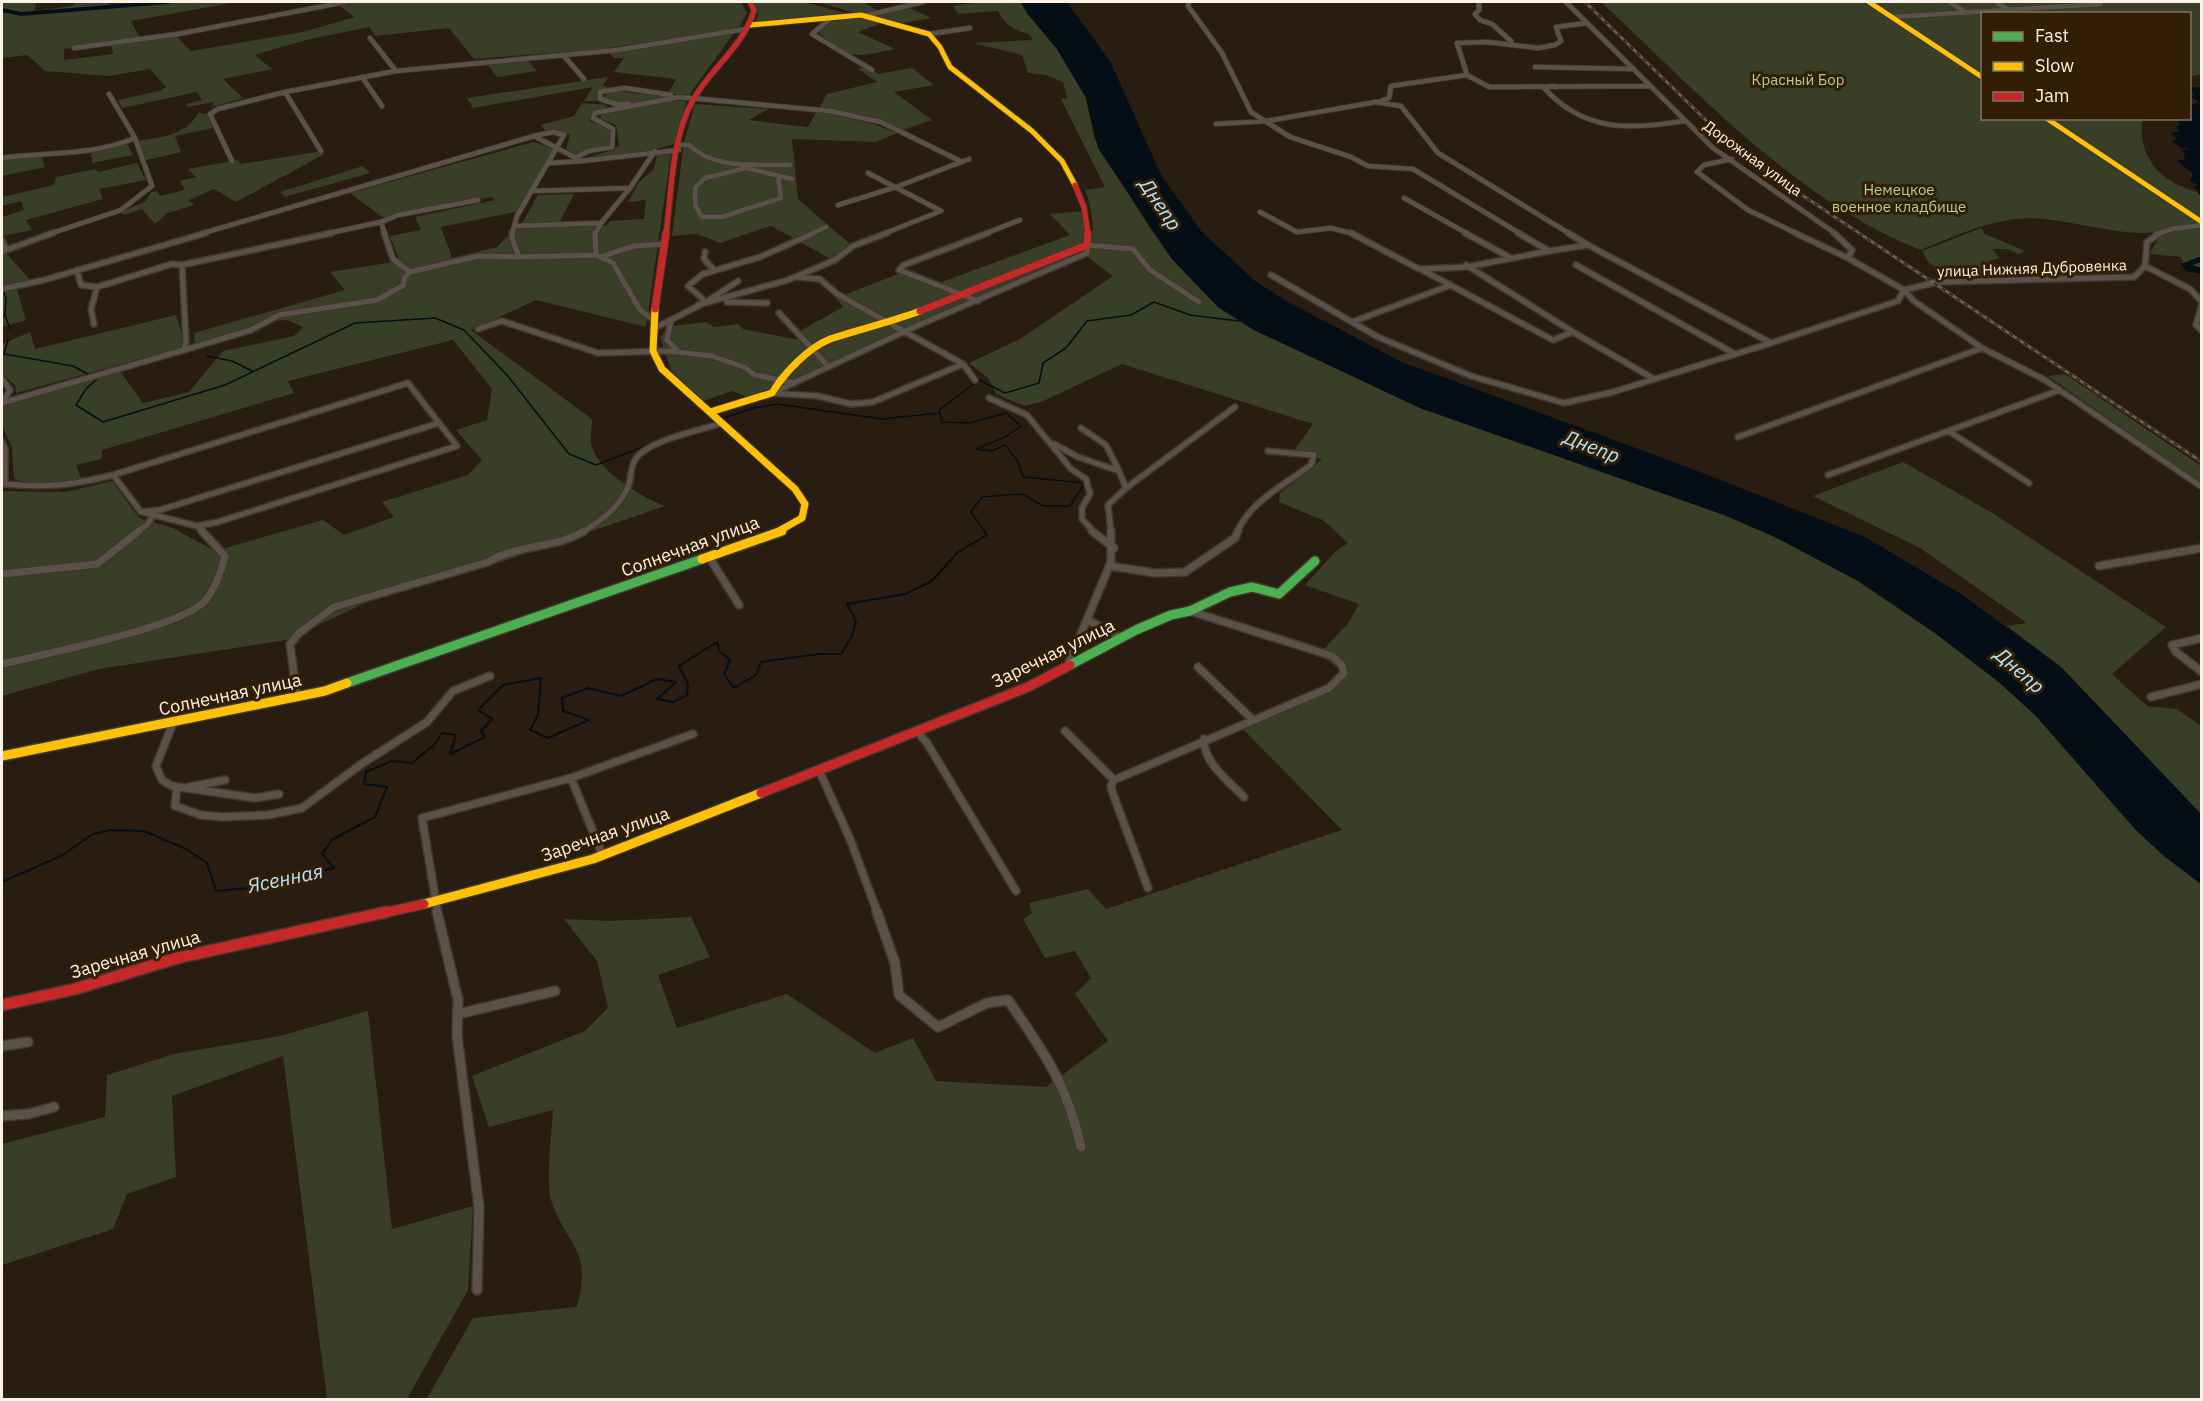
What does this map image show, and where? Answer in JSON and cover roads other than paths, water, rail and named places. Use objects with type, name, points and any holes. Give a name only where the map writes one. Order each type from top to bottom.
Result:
[{"type":"street","points":[[74,48],[178,34],[345,2]]},
{"type":"street","points":[[653,351],[654,324],[681,124],[694,99],[748,27],[754,10],[750,2]]},
{"type":"street","points":[[232,161],[210,114],[230,105],[285,92],[396,71],[564,56],[704,38],[748,27],[864,16],[923,2]]},
{"type":"street","points":[[1189,2],[1188,6],[1222,53],[1251,112],[1290,137],[1351,157],[1368,166],[1413,169],[1549,251]]},
{"type":"street","points":[[1479,2],[1479,10],[1475,14],[1480,20],[1492,24],[1506,39],[1519,45]]},
{"type":"street","name":"Дорожная улица","points":[[1566,2],[1713,148],[1732,159],[1844,240],[1852,250],[1848,258]]},
{"type":"street","points":[[1869,2],[1981,76]]},
{"type":"street","points":[[1949,2],[1968,14]]},
{"type":"street","points":[[1996,2],[2009,10]]},
{"type":"street","points":[[1988,12],[2101,4]]},
{"type":"street","points":[[1893,17],[1981,13]]},
{"type":"street","points":[[864,16],[929,34],[970,28]]},
{"type":"street","points":[[830,19],[812,34],[872,70]]},
{"type":"street","points":[[1467,75],[1457,43],[1491,42],[1556,46],[1561,41],[1556,27],[1564,24],[1587,23]]},
{"type":"street","points":[[710,412],[772,393],[905,332],[1087,254],[1089,223],[1083,200],[1062,161],[1032,131],[950,67],[940,47],[929,34]]},
{"type":"street","points":[[370,38],[396,71]]},
{"type":"street","points":[[564,56],[584,79]]},
{"type":"street","points":[[1535,67],[1634,69]]},
{"type":"street","points":[[1216,124],[1267,121],[1376,102],[1389,98],[1391,86],[1467,75],[1489,87],[1650,86]]},
{"type":"street","points":[[362,77],[382,106]]},
{"type":"street","points":[[1554,85],[1545,89],[1563,108],[1613,128],[1643,128],[1684,121]]},
{"type":"street","points":[[641,104],[607,102],[600,99],[600,92],[624,88],[694,99],[812,109],[881,122],[962,162]]},
{"type":"street","points":[[285,92],[321,152]]},
{"type":"street","points":[[2,240],[4,251],[53,234],[81,220],[122,210],[125,204],[142,196],[152,186],[135,138],[108,94]]},
{"type":"street","points":[[579,159],[588,151],[612,147],[613,129],[592,118],[595,113],[680,97]]},
{"type":"street","points":[[1376,102],[1401,106],[1438,153],[1588,245],[1771,343]]},
{"type":"street","points":[[2049,120],[2202,223]]},
{"type":"street","points":[[2,290],[534,136],[560,132],[564,135],[560,147],[531,191],[515,226],[512,238],[519,257]]},
{"type":"street","points":[[534,136],[560,147],[579,159]]},
{"type":"street","points":[[2,158],[34,153],[52,155],[95,150],[135,138]]},
{"type":"street","points":[[551,163],[689,146],[700,156],[792,179]]},
{"type":"street","points":[[598,256],[594,235],[600,223],[630,188],[634,179],[652,163],[655,151]]},
{"type":"street","points":[[838,204],[896,187],[969,159]]},
{"type":"street","points":[[1732,159],[1704,165],[1697,172],[1748,210],[1848,258],[1904,290],[1914,301],[1982,348],[2060,390],[2202,487]]},
{"type":"street","points":[[732,164],[790,165]]},
{"type":"street","points":[[746,168],[705,178],[695,188],[695,205],[702,217],[722,217],[781,198],[778,176]]},
{"type":"street","points":[[698,305],[718,302],[796,277],[835,260],[853,246],[941,211],[868,173]]},
{"type":"street","points":[[531,191],[630,188]]},
{"type":"street","points":[[1404,198],[1509,257]]},
{"type":"street","points":[[77,270],[81,285],[97,287],[172,264],[182,264],[381,222],[398,215],[478,200]]},
{"type":"street","points":[[1260,212],[1297,232],[1330,228],[1346,230],[1553,340],[1573,332]]},
{"type":"street","points":[[978,301],[899,270],[904,265],[1020,220]]},
{"type":"street","points":[[381,222],[393,259],[410,272]]},
{"type":"street","points":[[515,226],[600,223]]},
{"type":"street","name":"улица Нижняя Дубровенка","points":[[1904,290],[1937,282],[2091,280],[2134,277],[2145,266],[2147,242],[2154,235],[2182,225],[2202,223]]},
{"type":"street","points":[[706,302],[688,286],[703,274],[760,257],[826,227]]},
{"type":"street","points":[[2,403],[249,331],[268,324],[277,315],[335,308],[395,293],[404,285],[404,278],[410,272],[478,256],[598,256],[634,246],[665,244]]},
{"type":"street","points":[[772,393],[782,378],[828,340],[890,322],[1087,245],[1121,246],[1133,249],[1150,270],[1199,302]]},
{"type":"street","points":[[1419,269],[1466,265],[1588,245]]},
{"type":"street","points":[[705,252],[704,259],[714,270]]},
{"type":"street","points":[[598,256],[612,262],[626,280],[638,309],[654,324]]},
{"type":"street","points":[[182,264],[186,341],[184,350]]},
{"type":"street","points":[[1466,265],[1573,332],[1654,379]]},
{"type":"street","points":[[1576,265],[1735,354]]},
{"type":"street","points":[[2145,266],[2190,289],[2202,303],[2196,325],[2202,330]]},
{"type":"street","points":[[1437,278],[1444,268]]},
{"type":"street","points":[[1271,275],[1378,336],[1471,376],[1564,403],[1654,379],[1898,301],[1904,290]]},
{"type":"street","points":[[796,277],[820,279],[837,294],[963,364],[975,380]]},
{"type":"street","points":[[654,324],[671,320],[706,302],[738,281]]},
{"type":"street","points":[[1352,322],[1451,285]]},
{"type":"street","points":[[94,324],[92,309],[97,287]]},
{"type":"street","points":[[718,302],[767,303]]},
{"type":"street","points":[[779,314],[828,366]]},
{"type":"street","points":[[671,320],[667,340],[679,352]]},
{"type":"street","points":[[478,329],[502,321],[598,353],[653,351],[712,356],[744,367],[755,375],[782,378],[795,383]]},
{"type":"street","points":[[1738,437],[1982,348]]},
{"type":"street","name":"Солнечная улица","points":[[2,756],[297,698],[377,675],[784,530],[802,518],[805,504],[795,489],[662,369],[653,351]]},
{"type":"street","points":[[772,393],[818,396],[851,404],[873,402],[963,364]]},
{"type":"street","points":[[2,379],[10,390],[2,403]]},
{"type":"street","points":[[2,442],[5,448],[5,484],[42,488],[70,486],[113,475],[408,383],[457,446],[197,526],[141,512],[113,475]]},
{"type":"street","points":[[1828,476],[2060,390]]},
{"type":"street","points":[[989,398],[1027,415],[1071,469],[1086,479],[1090,494],[1082,508],[1082,519],[1114,548]]},
{"type":"street","points":[[1067,667],[1110,566],[1114,548],[1109,527],[1108,505],[1126,488],[1235,407]]},
{"type":"street","points":[[141,512],[160,510],[440,423]]},
{"type":"street","points":[[297,698],[290,645],[298,633],[334,607],[488,562],[508,550],[559,544],[581,533],[615,508],[629,486],[631,469],[637,456],[656,446],[723,423]]},
{"type":"street","points":[[1081,428],[1106,445],[1126,488]]},
{"type":"street","points":[[1950,432],[2029,483]]},
{"type":"street","points":[[1043,435],[1060,449],[1119,471]]},
{"type":"street","points":[[1110,566],[1155,573],[1185,572],[1207,559],[1235,538],[1242,521],[1253,508],[1311,465],[1314,455],[1268,451]]},
{"type":"street","points":[[2,574],[97,564],[148,524],[153,515]]},
{"type":"street","points":[[2,664],[165,622],[204,602],[222,569],[225,556],[197,526]]},
{"type":"street","points":[[2098,566],[2202,548]]},
{"type":"street","points":[[708,557],[739,604]]},
{"type":"street","name":"Заречная улица","points":[[2,1005],[75,989],[177,957],[435,902],[603,856],[1028,687],[1171,615],[1244,589],[1259,588],[1279,594],[1316,561]]},
{"type":"street","points":[[1148,888],[1113,794],[1111,786],[1114,780],[1204,739],[1329,688],[1342,677],[1342,665],[1332,656],[1254,633],[1190,610]]},
{"type":"street","points":[[1088,620],[1122,638]]},
{"type":"street","points":[[2202,638],[2172,645],[2176,652],[2202,672]]},
{"type":"street","points":[[1198,667],[1253,720]]},
{"type":"street","points":[[180,788],[175,806],[202,815],[255,816],[299,809],[331,789],[362,762],[419,729],[443,710],[453,691],[490,676]]},
{"type":"street","points":[[2151,697],[2202,684]]},
{"type":"street","points":[[173,723],[156,766],[162,780],[180,788],[255,798],[279,794]]},
{"type":"street","points":[[916,731],[927,743],[1016,891]]},
{"type":"street","points":[[1065,731],[1114,780]]},
{"type":"street","points":[[477,1290],[479,1207],[458,1036],[458,1000],[435,902],[422,818],[571,778],[693,734]]},
{"type":"street","points":[[1204,739],[1203,749],[1244,797]]},
{"type":"street","points":[[819,770],[844,820],[857,854],[898,969],[900,995],[938,1027],[987,1003],[1008,1000],[1048,1058],[1072,1108],[1081,1148]]},
{"type":"street","points":[[571,778],[603,856]]},
{"type":"street","points":[[180,788],[225,780]]},
{"type":"street","points":[[458,1014],[555,992]]},
{"type":"street","points":[[2,1046],[28,1042]]},
{"type":"street","points":[[2,1116],[28,1114],[54,1107]]},
{"type":"water","name":"Днепр","points":[[1021,2],[1067,2],[1111,63],[1161,175],[1201,231],[1255,281],[1288,302],[1402,362],[1682,465],[1865,537],[1961,594],[2061,667],[2201,814],[2201,884],[2164,856],[2135,829],[2036,716],[2000,683],[1935,633],[1858,581],[1775,537],[1724,515],[1420,408],[1254,330],[1218,307],[1172,259],[1098,148],[1086,98],[1057,49],[1027,13]]},
{"type":"water","points":[[2191,88],[2201,88],[2201,190],[2195,189],[2194,186],[2199,186],[2190,181],[2193,174],[2177,161],[2184,159],[2185,153],[2181,150],[2191,148],[2182,148],[2172,142],[2177,139],[2171,133],[2180,131],[2176,127],[2179,124],[2177,120],[2191,120],[2191,106],[2197,107],[2191,105],[2200,102],[2191,97],[2194,94]]},
{"type":"waterway","points":[[2,10],[21,14],[168,2]]},
{"type":"waterway","points":[[2202,259],[2186,264],[2189,269],[2202,271]]},
{"type":"waterway","points":[[3,290],[6,298],[5,314]]},
{"type":"waterway","name":"Ясенная","points":[[985,532],[971,512],[982,497],[1022,494],[1043,506],[1070,506],[1085,483],[1023,477],[1017,460],[1005,445],[992,451],[977,449],[1005,437],[1021,426],[1006,413],[970,423],[942,422],[939,410],[979,380],[1005,393],[1039,383],[1043,363],[1066,348],[1087,321],[1131,315],[1154,302],[1190,315],[1239,321]]},
{"type":"waterway","points":[[2,316],[5,315],[10,329]]},
{"type":"waterway","points":[[8,340],[4,354],[73,366],[97,379],[86,389],[76,405],[103,422],[225,385],[355,323],[435,318],[464,330],[507,375],[569,454],[596,465],[651,444]]},
{"type":"waterway","points":[[207,356],[232,361],[252,371]]},
{"type":"waterway","points":[[721,419],[753,408],[777,404],[882,419],[939,413]]},
{"type":"waterway","name":"Ясенная","points":[[2,882],[61,856],[93,834],[111,830],[144,831],[186,849],[207,863],[216,891],[261,887],[334,868],[322,854],[333,839],[375,817],[387,787],[364,784],[366,772],[392,761],[412,763],[434,745],[442,733],[456,735],[450,754],[485,737],[481,731],[492,719],[478,710],[503,685],[541,678],[538,715],[530,730],[548,738],[589,720],[563,711],[562,698],[588,688],[621,696],[657,679],[676,682],[657,699],[673,702],[687,695],[688,684],[679,666],[717,642],[719,651],[730,660],[724,674],[734,688],[756,675],[761,662],[819,654],[841,654],[852,636],[856,621],[847,604],[905,594],[932,581],[958,552],[987,535],[984,531]]},
{"type":"railway","points":[[1585,2],[1718,132],[1763,169],[2202,462]]},
{"type":"park label","name":"Красный Бор","points":[[1798,79]]},
{"type":"park label","name":"Немецкое военное кладбище","points":[[1899,198]]}]
